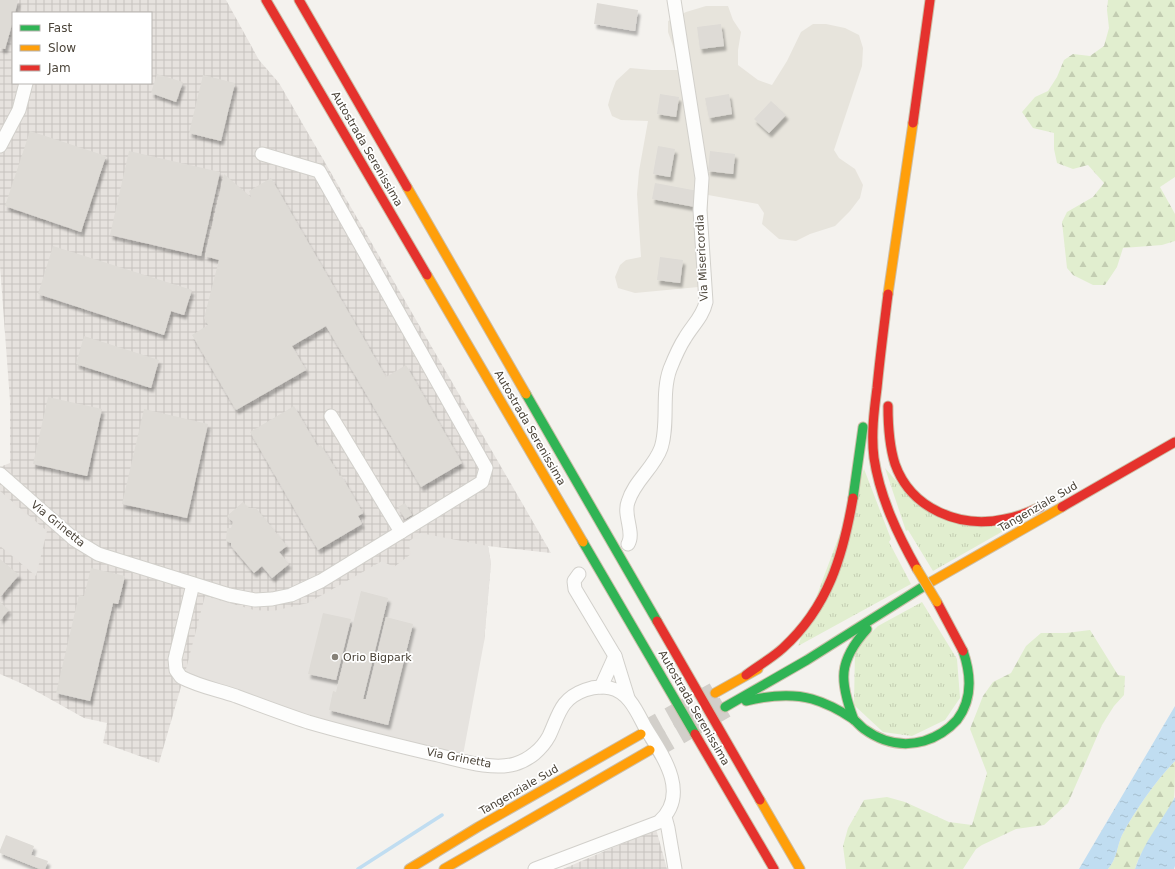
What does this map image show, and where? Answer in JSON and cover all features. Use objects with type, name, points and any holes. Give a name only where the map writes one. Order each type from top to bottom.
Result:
[{"type":"highway","name":"Autostrada Serenissima","points":[[266,0],[774,869]]},
{"type":"highway","name":"Autostrada Serenissima","points":[[299,0],[800,869]]},
{"type":"highway","points":[[914,592],[867,629],[855,641],[848,653],[843,680],[844,692],[854,720],[865,730],[881,739],[906,744],[922,742],[938,736],[950,727],[958,718],[970,692],[970,677],[967,660],[937,602],[901,541],[880,485],[874,458],[873,425],[883,330],[930,0]]},
{"type":"highway","points":[[913,56],[917,95]]},
{"type":"highway","points":[[883,330],[890,343]]},
{"type":"highway","points":[[746,675],[783,648],[800,631],[825,595],[836,570],[847,533],[855,489],[872,347],[883,330]]},
{"type":"highway","points":[[889,396],[888,429],[892,456],[904,483],[920,501],[944,516],[958,520],[975,522],[994,522],[1012,518],[1034,511],[1047,504]]},
{"type":"highway","name":"Tangenziale Sud","points":[[854,720],[820,702],[796,697],[777,696],[748,700],[726,707],[807,660],[914,592],[1175,442]]},
{"type":"highway","points":[[1073,490],[1105,473],[1140,463]]},
{"type":"highway","name":"Tangenziale Sud","points":[[837,630],[914,592]]},
{"type":"highway","points":[[715,693],[746,675],[795,651]]},
{"type":"highway","name":"Tangenziale Sud","points":[[409,869],[478,827],[642,734]]},
{"type":"highway","points":[[444,869],[650,750]]},
{"type":"street","name":"Via Misericordia","points":[[628,544],[631,536],[626,507],[632,492],[662,447],[666,388],[670,367],[684,339],[701,315],[706,302],[700,210],[702,178],[674,0]]},
{"type":"street","points":[[0,146],[19,110],[26,84]]},
{"type":"street","name":"Via Grinetta","points":[[0,474],[75,540],[98,554],[229,595],[255,600],[272,599],[291,595],[321,581],[482,482],[486,468],[319,171],[262,154]]},
{"type":"street","points":[[331,416],[401,532]]},
{"type":"street","points":[[535,869],[659,822],[665,817],[670,808],[673,796],[672,780],[668,764],[628,698],[615,656],[575,589],[574,580],[579,574]]},
{"type":"street","name":"Via Grinetta","points":[[193,584],[175,659],[176,670],[181,677],[308,721],[403,747],[477,764],[502,766],[516,764],[530,758],[541,748],[549,736],[560,708],[568,699],[591,688],[601,687]]},
{"type":"street","points":[[615,656],[601,687],[612,688],[628,698]]},
{"type":"street","points":[[665,817],[675,869]]},
{"type":"shaded area","points":[[0,0],[226,0],[259,60],[279,83],[551,553],[488,546],[491,563],[484,642],[310,716],[185,673],[159,763],[103,743],[107,723],[84,718],[25,685],[0,674],[0,467],[10,463],[10,401],[0,266]]},
{"type":"shaded area","points":[[706,6],[728,6],[733,20],[741,32],[738,50],[738,65],[758,80],[772,85],[787,61],[801,32],[813,24],[826,24],[845,28],[859,35],[863,48],[862,66],[834,150],[839,158],[855,169],[863,185],[860,198],[835,226],[810,234],[796,241],[779,239],[762,224],[764,213],[758,204],[708,195],[706,248],[709,286],[635,293],[618,288],[615,277],[620,265],[626,260],[641,257],[637,194],[639,171],[648,121],[621,120],[612,116],[608,105],[616,81],[630,68],[679,70],[668,32],[668,21],[686,12]]},
{"type":"shaded area","points":[[0,491],[47,531],[36,576],[0,546]]},
{"type":"shaded area","name":"Orio Bigpark","points":[[420,533],[488,546],[491,563],[484,642],[463,755],[310,716],[185,673],[205,596],[254,610],[273,611],[308,603],[382,561],[394,567],[411,554],[408,542]]},
{"type":"shaded area","points":[[656,829],[667,869],[563,869]]},
{"type":"green space","points":[[1108,0],[1175,0],[1175,177],[1160,187],[1175,214],[1175,241],[1162,245],[1123,248],[1117,267],[1105,285],[1093,285],[1073,275],[1067,268],[1062,222],[1067,212],[1093,197],[1104,183],[1088,165],[1073,169],[1057,163],[1054,149],[1054,133],[1033,128],[1022,112],[1035,97],[1048,91],[1057,77],[1064,60],[1073,54],[1090,56],[1104,46],[1109,28],[1107,10]]},
{"type":"green space","points":[[885,468],[917,505],[1012,526],[933,571],[908,530],[906,531]]},
{"type":"green space","points":[[864,469],[891,539],[889,542],[911,584],[798,646]]},
{"type":"green space","points":[[922,602],[957,659],[960,698],[945,720],[912,736],[883,732],[854,705],[855,649],[878,626]]},
{"type":"green space","points":[[1090,630],[1118,675],[1125,676],[1124,695],[1114,706],[1102,725],[1068,803],[1044,825],[1016,829],[982,845],[976,849],[963,869],[846,869],[843,846],[848,828],[864,800],[887,797],[905,802],[949,822],[972,825],[987,773],[970,729],[983,696],[993,682],[1011,673],[1026,646],[1041,633],[1066,633]]},
{"type":"green space","points":[[1175,761],[1174,798],[1166,816],[1143,850],[1135,869],[1108,869],[1115,857],[1120,839],[1133,815],[1153,787]]},
{"type":"water","points":[[1175,706],[1175,761],[1146,796],[1133,815],[1120,839],[1115,857],[1108,869],[1079,869]]},
{"type":"water","points":[[1175,797],[1174,869],[1135,869],[1138,859],[1148,841]]},
{"type":"building","points":[[0,0],[18,0],[15,12],[12,12],[12,24],[5,49],[0,48]]},
{"type":"building","points":[[597,3],[638,10],[635,31],[594,24]]},
{"type":"building","points":[[721,24],[724,46],[700,49],[697,27]]},
{"type":"building","points":[[157,74],[183,82],[176,102],[151,93]]},
{"type":"building","points":[[203,75],[235,83],[221,141],[189,133]]},
{"type":"building","points":[[660,94],[679,97],[676,117],[657,114]]},
{"type":"building","points":[[729,94],[732,114],[709,118],[705,98]]},
{"type":"building","points":[[771,101],[786,115],[769,133],[754,119]]},
{"type":"building","points":[[30,131],[106,156],[81,232],[5,206]]},
{"type":"building","points":[[658,146],[675,149],[670,177],[653,174]]},
{"type":"building","points":[[129,151],[220,172],[201,256],[110,235]]},
{"type":"building","points":[[710,151],[735,154],[733,174],[708,171]]},
{"type":"building","points":[[224,174],[251,197],[249,191],[271,178],[386,377],[406,365],[462,463],[421,487],[326,326],[292,346],[306,370],[236,410],[192,335],[208,325],[204,318],[219,260],[205,256]]},
{"type":"building","points":[[655,183],[698,191],[695,207],[652,199]]},
{"type":"building","points":[[53,246],[192,290],[184,315],[171,311],[164,335],[38,294]]},
{"type":"building","points":[[660,257],[683,260],[680,283],[657,280]]},
{"type":"building","points":[[84,336],[159,360],[151,388],[76,364]]},
{"type":"building","points":[[48,397],[102,409],[87,476],[33,464]]},
{"type":"building","points":[[294,406],[318,447],[321,445],[340,476],[341,475],[363,513],[358,516],[362,524],[318,550],[250,432]]},
{"type":"building","points":[[144,409],[208,424],[187,518],[122,504]]},
{"type":"building","points":[[243,502],[249,508],[256,508],[287,546],[279,552],[289,564],[272,578],[262,566],[254,573],[231,546],[231,543],[226,541],[227,528],[231,528],[233,522],[227,516]]},
{"type":"building","points":[[405,503],[412,515],[405,519],[398,507]]},
{"type":"building","points":[[0,559],[19,575],[0,597]]},
{"type":"building","points":[[91,568],[125,576],[118,604],[113,603],[90,701],[56,693],[79,595],[84,596]]},
{"type":"building","points":[[361,591],[388,598],[363,699],[366,699],[386,617],[413,624],[388,725],[329,710],[333,691],[336,692]]},
{"type":"building","points":[[0,602],[9,610],[0,620]]},
{"type":"building","points":[[323,613],[351,619],[336,680],[308,674]]},
{"type":"building","points":[[6,835],[34,846],[31,855],[48,861],[45,869],[40,869],[0,853]]},
{"type":"waterway","points":[[358,869],[442,815]]},
{"type":"tunnel","points":[[641,734],[715,693]]},
{"type":"tunnel","points":[[650,750],[725,707]]},
{"type":"traffic: fast","points":[[526,394],[657,621]]},
{"type":"traffic: fast","points":[[853,498],[863,427]]},
{"type":"traffic: fast","points":[[583,542],[695,734]]},
{"type":"traffic: fast","points":[[725,707],[807,660],[929,583]]},
{"type":"traffic: fast","points":[[854,720],[846,694],[844,672],[846,662],[851,651],[867,629]]},
{"type":"traffic: fast","points":[[746,701],[779,696],[804,697],[838,710],[853,719],[863,728],[885,740],[901,743],[916,743],[942,733],[957,720],[962,712],[966,704],[969,686],[968,669],[963,651]]},
{"type":"traffic: slow","points":[[888,294],[913,123]]},
{"type":"traffic: slow","points":[[407,187],[526,394]]},
{"type":"traffic: slow","points":[[427,275],[583,542]]},
{"type":"traffic: slow","points":[[929,583],[1062,507]]},
{"type":"traffic: slow","points":[[917,569],[937,602]]},
{"type":"traffic: slow","points":[[715,693],[758,669]]},
{"type":"traffic: slow","points":[[409,869],[478,827],[641,734]]},
{"type":"traffic: slow","points":[[444,869],[650,750]]},
{"type":"traffic: slow","points":[[760,800],[800,869]]},
{"type":"traffic: jam","points":[[266,0],[427,275]]},
{"type":"traffic: jam","points":[[299,0],[407,187]]},
{"type":"traffic: jam","points":[[913,123],[930,0]]},
{"type":"traffic: jam","points":[[888,294],[874,414],[874,458],[885,502],[903,543],[917,569]]},
{"type":"traffic: jam","points":[[888,406],[889,435],[895,464],[902,480],[925,504],[939,512],[955,518],[971,521],[988,521],[1010,518],[1040,507]]},
{"type":"traffic: jam","points":[[1062,507],[1175,442]]},
{"type":"traffic: jam","points":[[746,675],[770,659],[783,648],[799,632],[812,615],[831,579],[838,560],[853,498]]},
{"type":"traffic: jam","points":[[937,602],[963,651]]},
{"type":"traffic: jam","points":[[657,621],[760,800]]},
{"type":"traffic: jam","points":[[695,734],[774,869]]},
{"type":"place","name":"Orio Bigpark","points":[[335,657]]}]
